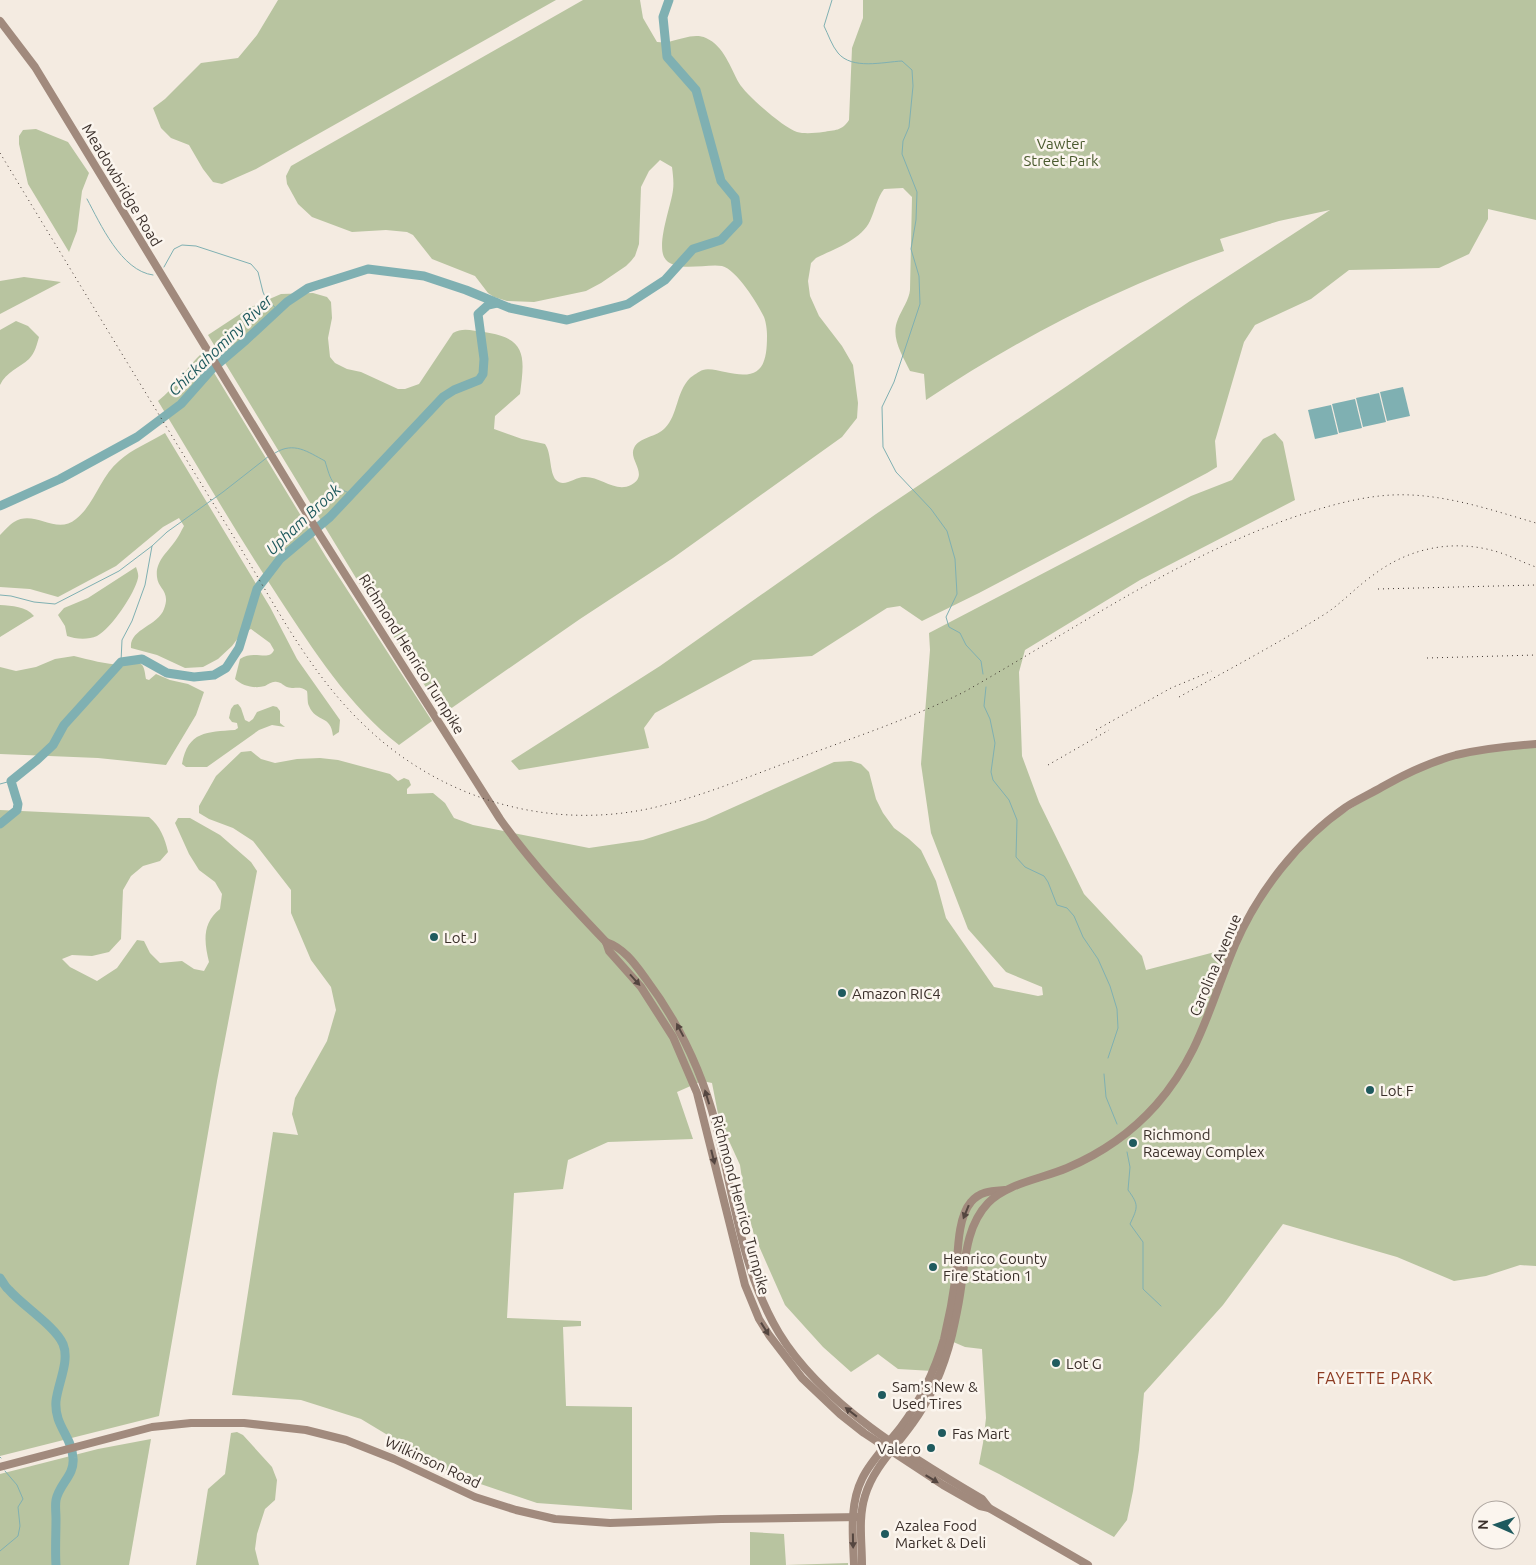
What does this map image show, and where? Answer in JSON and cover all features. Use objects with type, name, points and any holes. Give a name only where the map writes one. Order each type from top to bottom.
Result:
[{"type":"main road","name":"Meadowbridge Road","points":[[0,20],[35,67],[216,366]]},
{"type":"main road","name":"Richmond Henrico Turnpike","points":[[216,366],[510,833],[548,881],[606,942],[616,945],[631,960],[679,1028],[702,1081],[716,1124],[734,1208],[752,1276],[766,1309],[780,1335],[804,1366],[844,1406],[890,1447],[982,1499],[989,1508],[1088,1565]]},
{"type":"main road","name":"Carolina Avenue","points":[[1005,1190],[1081,1161],[1124,1134],[1156,1105],[1183,1069],[1203,1030],[1244,926],[1262,896],[1286,863],[1306,841],[1331,819],[1352,804],[1425,766],[1456,756],[1503,747],[1536,744]]},
{"type":"main road","points":[[890,1447],[916,1404],[933,1371],[939,1354],[949,1317],[960,1236],[967,1208],[980,1194],[992,1190],[1005,1190]]},
{"type":"main road","points":[[862,1565],[856,1498],[862,1479],[921,1412],[937,1382],[946,1359],[960,1299],[966,1251],[974,1225],[986,1206],[1005,1190]]},
{"type":"main road","name":"Wilkinson Road","points":[[0,1467],[152,1427],[173,1424],[228,1423],[266,1425],[306,1430],[362,1446],[394,1458],[475,1497],[516,1510],[555,1519],[610,1524],[857,1517]]},
{"type":"main road","points":[[854,1565],[857,1517]]},
{"type":"green space","points":[[278,0],[556,0],[256,169],[222,184],[213,182],[189,145],[171,138],[161,128],[153,108],[165,99],[201,63],[238,58],[257,35]]},
{"type":"green space","name":"Vawter Street Park","points":[[583,0],[640,0],[643,18],[657,42],[668,42],[697,36],[706,38],[722,52],[739,83],[749,95],[783,124],[797,132],[806,133],[838,129],[849,120],[852,48],[863,18],[863,0],[1536,0],[1536,220],[1488,209],[1488,219],[1469,254],[1439,268],[1349,270],[1311,299],[1255,325],[1244,342],[1215,441],[1217,467],[1207,473],[922,621],[900,606],[887,608],[812,656],[753,660],[655,713],[644,728],[649,748],[519,770],[511,761],[660,666],[876,514],[1190,301],[1330,210],[1279,221],[1220,239],[1224,251],[1146,281],[1070,316],[961,377],[926,400],[924,374],[910,371],[898,345],[895,332],[898,319],[910,290],[912,197],[903,188],[884,189],[866,228],[854,239],[816,258],[811,263],[808,281],[810,296],[819,316],[842,346],[853,365],[858,403],[857,418],[842,437],[673,558],[580,619],[443,714],[356,578],[208,335],[249,308],[281,294],[313,293],[327,297],[331,302],[332,318],[328,338],[330,357],[335,363],[347,369],[361,372],[398,389],[405,389],[419,384],[453,333],[468,330],[498,335],[516,344],[520,351],[523,369],[520,394],[495,416],[494,429],[522,439],[545,444],[554,477],[559,482],[566,483],[581,477],[590,477],[613,486],[625,487],[636,481],[639,477],[639,472],[633,453],[636,444],[665,428],[672,417],[685,384],[690,378],[705,369],[737,374],[753,373],[763,364],[767,347],[767,331],[764,317],[752,296],[734,273],[722,266],[716,265],[682,267],[668,262],[664,257],[662,242],[673,190],[672,167],[660,160],[649,171],[641,187],[639,244],[635,256],[626,266],[586,291],[534,302],[507,301],[494,297],[488,293],[475,276],[432,259],[413,235],[407,232],[386,230],[352,232],[312,217],[298,204],[287,184],[286,176],[291,166]]},
{"type":"green space","points":[[36,129],[68,142],[89,173],[82,191],[77,231],[69,252],[28,184],[19,136],[23,130]]},
{"type":"green space","points":[[24,277],[61,282],[0,314],[0,281]]},
{"type":"green space","points":[[16,321],[28,326],[39,337],[31,357],[9,373],[0,385],[0,330]]},
{"type":"green space","points":[[202,353],[326,557],[432,721],[399,745],[364,713],[319,658],[248,550],[158,401]]},
{"type":"green space","points":[[165,433],[270,607],[297,659],[340,720],[339,732],[333,736],[329,724],[312,711],[308,704],[307,691],[301,688],[287,687],[275,682],[261,687],[253,687],[235,679],[240,659],[251,655],[269,655],[274,650],[270,643],[251,629],[241,634],[232,646],[218,659],[203,667],[185,668],[157,655],[131,648],[134,636],[156,620],[164,609],[166,598],[158,581],[157,571],[160,561],[184,526],[179,518],[163,527],[116,566],[58,597],[30,589],[0,587],[0,535],[8,526],[22,519],[30,518],[61,525],[76,519],[88,506],[112,467],[135,449]]},
{"type":"green space","name":"Richmond Raceway Complex","points":[[1275,433],[1283,442],[1295,500],[1140,580],[1025,650],[1019,672],[1022,756],[1039,802],[1084,894],[1142,956],[1146,970],[1234,947],[1262,896],[1320,828],[1401,777],[1456,756],[1536,744],[1536,1266],[1520,1265],[1486,1276],[1454,1281],[1397,1257],[1283,1224],[1223,1305],[1144,1393],[1139,1450],[1127,1520],[1114,1537],[979,1464],[986,1418],[982,1349],[965,1347],[944,1338],[933,1371],[898,1369],[878,1354],[851,1372],[823,1347],[785,1305],[754,1235],[745,1200],[740,1165],[719,1119],[712,1083],[702,1081],[677,1092],[693,1139],[608,1142],[568,1160],[563,1189],[514,1193],[507,1318],[581,1321],[581,1326],[563,1327],[566,1406],[632,1407],[632,1510],[537,1503],[454,1475],[361,1419],[301,1400],[232,1395],[273,1132],[298,1135],[292,1114],[295,1098],[327,1041],[336,1010],[331,987],[311,960],[291,913],[291,890],[253,841],[233,828],[199,813],[199,806],[216,776],[241,752],[251,751],[261,759],[275,763],[297,759],[320,758],[338,760],[390,774],[398,781],[404,778],[409,780],[411,785],[407,789],[407,794],[433,793],[445,803],[454,818],[473,825],[589,848],[643,840],[705,820],[834,762],[851,761],[861,764],[869,772],[876,799],[883,813],[894,828],[921,850],[936,881],[946,918],[994,987],[1038,996],[1043,995],[1042,987],[1006,972],[968,929],[931,833],[921,764],[930,650],[929,633],[1191,496],[1232,480],[1263,439]]},
{"type":"green space","points":[[136,567],[138,578],[136,585],[122,610],[103,632],[97,636],[82,639],[67,636],[65,626],[58,615],[64,608],[88,598]]},
{"type":"green space","points":[[0,605],[23,608],[34,616],[0,637]]},
{"type":"green space","points":[[74,656],[98,662],[124,665],[139,663],[145,671],[146,679],[149,680],[156,674],[170,680],[188,684],[204,692],[196,715],[166,765],[98,758],[0,754],[0,667],[16,671],[36,667],[55,659]]},
{"type":"green space","points":[[238,704],[245,720],[249,722],[257,712],[273,706],[277,707],[280,711],[280,723],[285,727],[272,725],[259,730],[207,767],[186,767],[182,764],[189,745],[200,735],[238,728],[237,723],[232,722],[229,718],[231,709],[234,705]]},
{"type":"green space","points":[[0,810],[149,817],[162,833],[168,852],[160,861],[143,866],[131,876],[123,890],[121,939],[109,952],[92,956],[72,955],[62,959],[70,967],[97,981],[117,968],[137,940],[144,941],[150,953],[160,963],[182,961],[194,969],[204,971],[209,962],[206,947],[207,927],[214,914],[220,909],[222,894],[215,882],[199,870],[189,854],[175,823],[178,818],[190,818],[220,835],[251,862],[257,871],[217,1081],[159,1416],[0,1456]]},
{"type":"green space","points":[[237,1432],[243,1435],[272,1467],[277,1480],[275,1500],[265,1509],[257,1534],[255,1549],[259,1565],[196,1565],[208,1489],[225,1474],[231,1433]]},
{"type":"green space","points":[[151,1439],[129,1565],[0,1565],[0,1474],[98,1449]]},
{"type":"green space","points":[[750,1532],[784,1534],[786,1565],[750,1565]]},
{"type":"green space","points":[[848,1563],[848,1565],[786,1565]]},
{"type":"water","points":[[1403,387],[1410,416],[1387,421],[1380,392]]},
{"type":"water","points":[[1379,393],[1386,422],[1363,427],[1356,398]]},
{"type":"water","points":[[1355,399],[1362,428],[1339,433],[1332,404]]},
{"type":"water","points":[[1331,405],[1338,434],[1315,439],[1308,410]]},
{"type":"waterway","name":"Chickahominy River","points":[[0,506],[60,479],[137,437],[181,404],[212,369],[287,302],[308,288],[368,269],[424,276],[466,290],[510,308],[567,320],[628,304],[665,280],[693,249],[721,240],[738,222],[735,198],[721,181],[696,90],[667,57],[663,17],[669,0]]},
{"type":"waterway","points":[[832,0],[824,26],[838,53],[851,62],[868,64],[902,61],[912,70],[913,86],[909,127],[903,141],[902,154],[917,192],[916,220],[911,249],[919,276],[920,304],[894,382],[882,407],[883,447],[896,472],[931,509],[947,531],[955,559],[957,594],[946,617],[949,627],[960,633],[966,645],[981,661],[983,674]]},
{"type":"waterway","points":[[87,199],[105,233],[121,256],[142,272],[153,275]]},
{"type":"waterway","points":[[164,267],[174,249],[182,245],[196,246],[251,264],[258,272],[266,299],[278,310]]},
{"type":"waterway","name":"Upham Brook","points":[[0,824],[17,810],[18,804],[11,781],[53,745],[64,725],[121,662],[142,659],[167,673],[194,677],[214,675],[226,668],[239,648],[257,589],[280,559],[330,517],[443,397],[454,390],[479,380],[483,374],[484,359],[478,314],[488,305],[497,303]]},
{"type":"waterway","points":[[275,453],[288,448],[295,448],[313,454],[325,461],[336,486],[352,494]]},
{"type":"waterway","points":[[121,662],[122,640],[132,621],[145,585],[152,546],[167,532],[269,456]]},
{"type":"waterway","points":[[0,595],[55,604],[119,571],[152,546]]},
{"type":"waterway","points":[[986,687],[984,706],[990,719],[995,743],[991,772],[993,780],[1009,800],[1017,820],[1016,857],[1025,867],[1044,876],[1057,905],[1067,908],[1074,916],[1083,937],[1098,959],[1110,986],[1117,1009],[1118,1028],[1108,1058]]},
{"type":"waterway","points":[[0,784],[11,781]]},
{"type":"waterway","points":[[1104,1074],[1106,1097],[1117,1124]]},
{"type":"waterway","points":[[1127,1152],[1130,1167],[1128,1190],[1136,1203],[1135,1214],[1130,1224],[1143,1242],[1143,1289],[1161,1306]]},
{"type":"waterway","name":"Upham Brook","points":[[0,1278],[15,1296],[53,1330],[59,1337],[65,1351],[56,1410],[60,1424],[70,1443],[73,1464],[56,1500],[56,1565]]},
{"type":"waterway","points":[[0,1551],[18,1536],[20,1526],[18,1507],[23,1499],[17,1485],[5,1471]]},
{"type":"railway","points":[[0,153],[292,634],[325,682],[364,725],[394,751],[426,772],[461,790],[497,803],[535,811],[574,815],[613,814],[652,808],[722,787],[922,712],[964,692],[1127,596],[1210,552],[1297,516],[1339,504],[1382,496],[1427,496],[1474,505],[1536,523]]},
{"type":"railway","points":[[1179,697],[1307,625],[1331,610],[1386,566],[1417,552],[1450,546],[1484,548],[1536,567]]},
{"type":"railway","points":[[1378,589],[1536,585]]},
{"type":"railway","points":[[1427,658],[1536,655]]},
{"type":"railway","points":[[1096,730],[1171,688],[1212,671]]},
{"type":"railway","points":[[1048,765],[1109,730]]},
{"type":"place","name":"Lot J","points":[[434,937]]},
{"type":"place","name":"Amazon RIC4","points":[[842,993]]},
{"type":"place","name":"Lot F","points":[[1370,1090]]},
{"type":"place","name":"Richmond Raceway Complex","points":[[1133,1143]]},
{"type":"place","name":"Henrico County Fire Station 1","points":[[933,1267]]},
{"type":"place","name":"Lot G","points":[[1056,1363]]},
{"type":"place","name":"Sam's New & Used Tires","points":[[882,1395]]},
{"type":"place","name":"Fas Mart","points":[[942,1433]]},
{"type":"place","name":"Valero","points":[[931,1448]]},
{"type":"place","name":"Azalea Food Market & Deli","points":[[885,1534]]},
{"type":"district","name":"FAYETTE PARK","points":[[1375,1378]]}]
